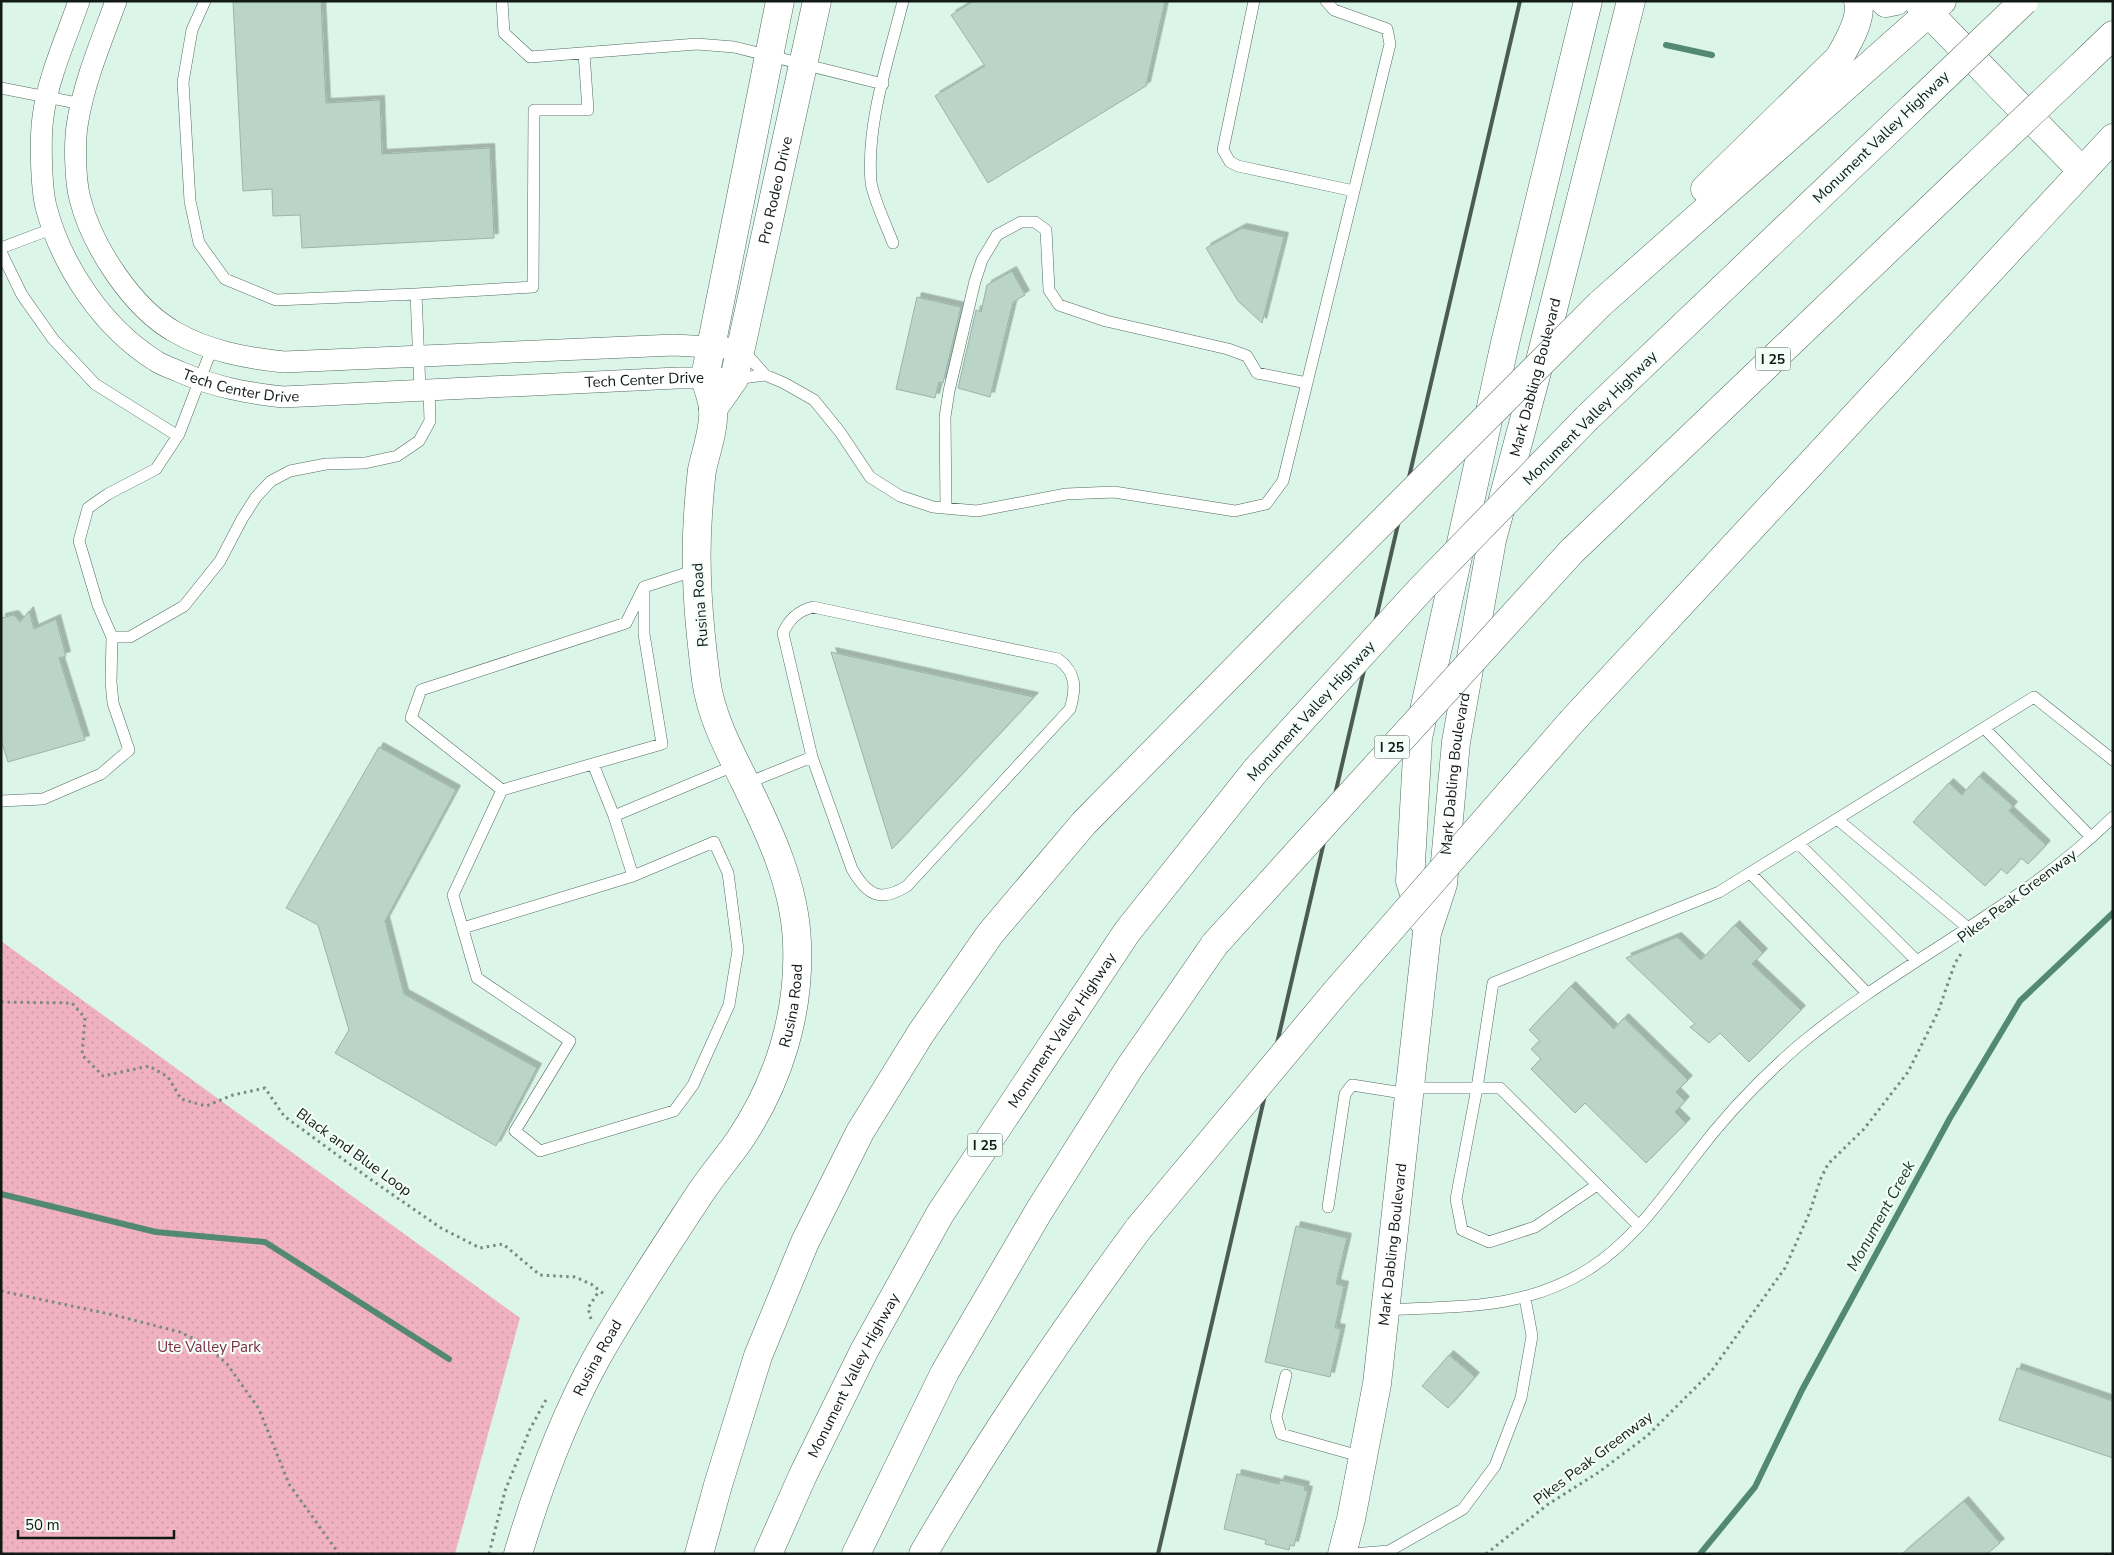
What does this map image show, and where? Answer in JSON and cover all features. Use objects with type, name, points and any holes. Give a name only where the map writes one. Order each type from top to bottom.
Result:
[{"type":"main road","points":[[705,377],[780,1]]},
{"type":"main road","name":"Pro Rodeo Drive","points":[[734,379],[817,1]]},
{"type":"main road","name":"Mark Dabling Boulevard","points":[[1426,933],[1410,881],[1418,738],[1508,334],[1588,1]]},
{"type":"main road","name":"Mark Dabling Boulevard","points":[[1342,1554],[1351,1519],[1377,1384],[1426,933],[1443,884],[1456,742],[1492,540],[1545,344],[1631,1]]},
{"type":"main road","points":[[699,1554],[758,1356],[804,1242],[860,1132],[921,1033],[990,934],[1084,823],[1600,304],[1839,58],[1852,35],[1860,7],[1858,1]]},
{"type":"main road","points":[[1884,1],[1886,3],[1896,1]]},
{"type":"main road","name":"Monument Valley Highway","points":[[768,1554],[803,1475],[864,1351],[940,1214],[1127,932],[1256,770],[1421,589],[1587,418],[2024,1]]},
{"type":"main road","points":[[1637,264],[1930,5],[2082,170]]},
{"type":"main road","name":"I 25","points":[[856,1554],[945,1372],[1039,1211],[1130,1067],[1215,944],[1571,552],[2113,35]]},
{"type":"main road","points":[[923,1554],[975,1466],[1071,1321],[1139,1228],[1335,993],[1573,720],[2113,138]]},
{"type":"main road","name":"Rusina Road","points":[[518,1554],[538,1488],[568,1416],[596,1359],[664,1249],[739,1140],[762,1103],[780,1063],[790,1025],[796,986],[797,942],[792,904],[780,860],[717,726],[706,684],[696,570],[702,475],[713,409],[705,377]]},
{"type":"main road","name":"Rusina Road","points":[[713,409],[734,379]]},
{"type":"street","name":"Tech Center Drive","points":[[79,1],[53,74],[43,116],[42,153],[46,206],[61,248],[89,298],[122,334],[156,362],[201,381],[243,392],[283,397],[705,377],[734,379]]},
{"type":"street","name":"Tech Center Drive","points":[[116,1],[86,84],[78,121],[77,162],[80,199],[92,233],[118,278],[146,310],[174,332],[212,348],[249,358],[284,362],[674,345],[742,349]]},
{"type":"lane","points":[[205,1],[192,30],[183,82],[190,201],[198,243],[225,278],[276,300],[416,294],[533,286],[534,110],[588,110],[584,52]]},
{"type":"lane","points":[[502,1],[504,33],[530,57],[697,44],[734,47],[883,84]]},
{"type":"lane","points":[[893,243],[871,184],[871,142],[903,1]]},
{"type":"lane","points":[[1254,1],[1223,150],[1230,162],[1238,166],[1354,191]]},
{"type":"lane","points":[[742,349],[765,375],[784,383],[814,400],[840,432],[870,478],[900,496],[933,507],[977,511],[1066,494],[1114,492],[1235,511],[1266,504],[1283,481],[1390,44],[1387,28],[1334,10],[1326,1]]},
{"type":"lane","points":[[1,88],[82,104]]},
{"type":"lane","points":[[946,508],[945,417],[949,391],[975,281],[982,260],[997,236],[1021,222],[1035,222],[1046,230],[1050,290],[1059,305],[1106,320],[1228,349],[1247,356],[1257,373],[1307,383]]},
{"type":"lane","points":[[1,248],[54,228]]},
{"type":"lane","points":[[1,252],[22,295],[53,339],[95,384],[178,436]]},
{"type":"lane","points":[[112,637],[130,637],[184,606],[220,561],[256,497],[271,481],[290,471],[326,464],[365,463],[397,456],[418,441],[430,421],[418,356],[416,294]]},
{"type":"lane","points":[[1,802],[43,799],[101,774],[128,750],[113,703],[111,682],[112,637],[98,605],[79,541],[88,508],[108,494],[156,469],[178,436],[201,381],[212,348]]},
{"type":"lane","points":[[734,379],[765,375]]},
{"type":"lane","points":[[502,790],[411,718],[421,690],[626,623],[644,587],[696,570]]},
{"type":"lane","points":[[463,928],[633,876],[714,842],[728,873],[738,950],[729,1005],[693,1085],[674,1112],[540,1151],[514,1131],[570,1041],[477,978],[453,895],[502,790],[662,744],[644,634],[644,587]]},
{"type":"lane","points":[[813,607],[1058,659],[1065,664],[1072,677],[1075,691],[1070,709],[907,886],[894,894],[883,896],[871,892],[861,884],[852,869],[812,757],[783,633],[787,624],[803,609],[813,607]]},
{"type":"lane","points":[[1597,1185],[1534,1227],[1489,1242],[1462,1230],[1456,1199],[1477,1088],[1493,983],[1637,923],[1719,892],[2034,697],[2113,760]]},
{"type":"lane","points":[[1984,728],[2091,837]]},
{"type":"lane","points":[[614,816],[741,774],[812,757]]},
{"type":"lane","points":[[593,764],[614,816],[633,876]]},
{"type":"lane","points":[[1386,1310],[1489,1304],[1525,1298],[1555,1288],[1588,1270],[1615,1250],[1639,1226],[1653,1211],[1727,1116],[1761,1080],[1796,1048],[1866,993],[2029,886],[2113,817]]},
{"type":"lane","points":[[1837,820],[1967,928]]},
{"type":"lane","points":[[1798,843],[1916,960]]},
{"type":"lane","points":[[1750,873],[1866,993]]},
{"type":"lane","points":[[1328,1207],[1345,1094],[1352,1085],[1410,1091],[1500,1088],[1639,1226]]},
{"type":"lane","points":[[1352,1554],[1389,1551],[1463,1509],[1495,1466],[1521,1398],[1532,1336],[1525,1298]]},
{"type":"lane","points":[[1286,1375],[1276,1417],[1281,1434],[1363,1457]]},
{"type":"path","name":"Pikes Peak Greenway","points":[[1486,1554],[1547,1505],[1599,1472],[1646,1436],[1710,1373],[1785,1268],[1809,1214],[1821,1178],[1828,1164],[1864,1129],[1908,1072],[1938,1012],[1955,963],[1964,950]]},
{"type":"path","name":"Black and Blue Loop","points":[[1,1002],[72,1004],[85,1018],[82,1054],[103,1076],[149,1066],[168,1077],[181,1099],[206,1106],[233,1095],[265,1088],[284,1116],[441,1228],[480,1248],[503,1244],[540,1275],[575,1277],[591,1284],[604,1294]]},
{"type":"path","points":[[1,1291],[180,1332],[206,1346],[227,1364],[259,1409],[289,1484],[339,1554]]},
{"type":"path","points":[[592,1321],[588,1308],[599,1291]]},
{"type":"green space","name":"Ute Valley Park","points":[[1,941],[520,1318],[455,1554],[1,1554]]},
{"type":"building","points":[[233,1],[321,1],[326,103],[380,100],[382,154],[490,148],[494,238],[302,248],[300,215],[273,216],[272,189],[243,191]]},
{"type":"building","points":[[974,1],[1165,1],[1146,86],[988,183],[935,96],[985,66],[951,15]]},
{"type":"building","points":[[1242,228],[1284,237],[1262,323],[1238,301],[1206,248]]},
{"type":"building","points":[[1012,271],[1025,295],[1013,302],[990,397],[958,388],[976,310],[981,312],[987,285]]},
{"type":"building","points":[[917,297],[961,307],[943,383],[939,382],[935,398],[896,389]]},
{"type":"building","points":[[29,611],[34,629],[56,619],[66,656],[59,658],[85,740],[8,762],[1,740],[1,618],[14,615],[20,622]]},
{"type":"building","points":[[831,652],[1034,697],[892,849]]},
{"type":"building","points":[[379,747],[456,790],[385,921],[404,994],[537,1068],[496,1146],[335,1053],[349,1030],[318,925],[286,908]]},
{"type":"building","points":[[1979,776],[2013,806],[2009,811],[2046,845],[2028,864],[2021,858],[2007,874],[2001,869],[1985,886],[1913,822],[1949,783],[1962,795]]},
{"type":"building","points":[[1735,925],[1763,953],[1752,964],[1801,1010],[1749,1062],[1720,1033],[1709,1043],[1690,1027],[1695,1024],[1626,958],[1677,937],[1701,960]]},
{"type":"building","points":[[1571,986],[1614,1029],[1624,1018],[1688,1080],[1676,1092],[1685,1101],[1675,1112],[1686,1123],[1646,1163],[1585,1103],[1575,1113],[1531,1069],[1541,1059],[1531,1049],[1540,1041],[1529,1030]]},
{"type":"building","points":[[1296,1226],[1347,1238],[1336,1284],[1344,1286],[1335,1328],[1341,1329],[1330,1377],[1265,1362]]},
{"type":"building","points":[[1449,1355],[1475,1377],[1448,1408],[1422,1386]]},
{"type":"building","points":[[2017,1368],[2113,1401],[2113,1458],[1999,1420]]},
{"type":"building","points":[[1237,1474],[1279,1484],[1280,1480],[1305,1486],[1304,1490],[1308,1491],[1294,1546],[1290,1545],[1289,1550],[1265,1544],[1266,1540],[1224,1529]]},
{"type":"building","points":[[1964,1501],[2000,1543],[1987,1554],[1902,1554]]},
{"type":"waterway","points":[[1666,45],[1712,55]]},
{"type":"waterway","name":"Monument Creek","points":[[1700,1554],[1755,1487],[1802,1390],[1950,1118],[2020,1001],[2113,913]]},
{"type":"waterway","points":[[1,1194],[156,1232],[265,1242],[449,1359]]},
{"type":"railway","points":[[1158,1554],[1520,1]]}]
